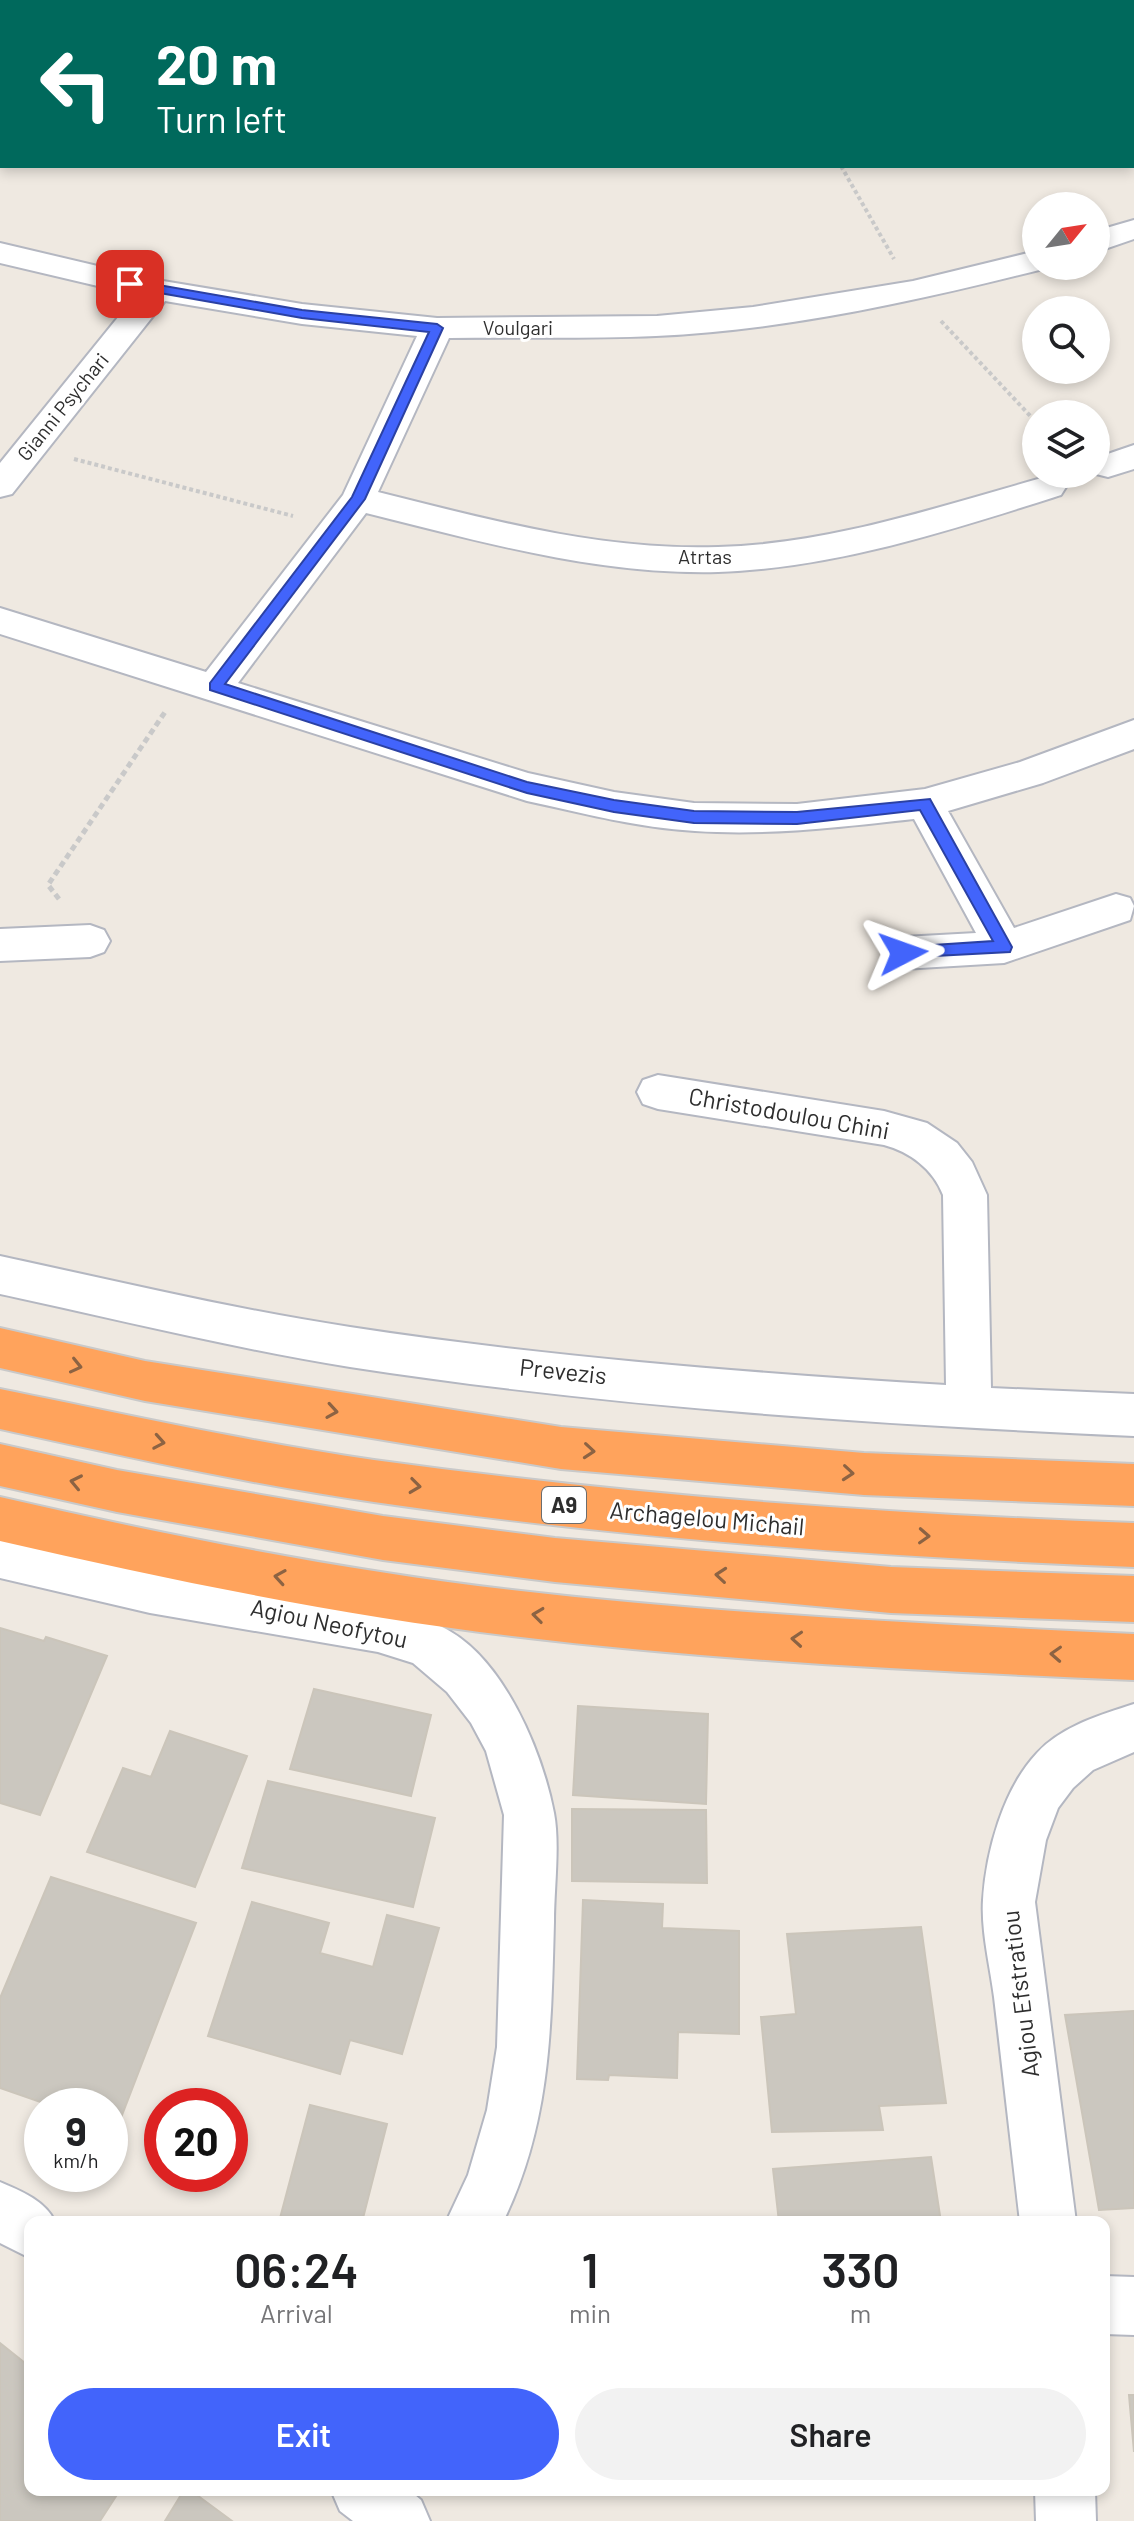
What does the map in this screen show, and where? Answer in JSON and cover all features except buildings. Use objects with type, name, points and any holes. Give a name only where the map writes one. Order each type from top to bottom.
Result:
[{"type":"highway","points":[[0,1348],[145,1381],[561,1448],[864,1474],[1134,1485]]},
{"type":"highway","name":"Archagelou Michail","points":[[0,1409],[372,1481],[574,1506],[865,1533],[1134,1545]]},
{"type":"highway","name":"A9","points":[[0,1465],[117,1491],[383,1538],[555,1560],[891,1590],[1134,1599]]},
{"type":"highway","points":[[0,1519],[109,1545],[422,1601],[754,1636],[1134,1657]]},
{"type":"street","points":[[1110,237],[1134,229]]},
{"type":"street","name":"Voulgari","points":[[0,253],[157,290],[302,314],[437,328],[657,326],[753,317],[913,291],[1022,264]]},
{"type":"street","name":"Gianni Psychari","points":[[0,486],[157,290]]},
{"type":"street","points":[[201,682],[358,499],[437,328]]},
{"type":"street","name":"Atrtas","points":[[358,499],[524,539],[595,551],[728,559],[837,545],[932,524],[1046,488]]},
{"type":"street","points":[[0,621],[527,787],[614,806],[694,817],[797,818],[925,803],[1030,773],[1134,734]]},
{"type":"street","points":[[925,803],[1004,947]]},
{"type":"street","points":[[903,953],[1004,947],[1116,909]]},
{"type":"street","points":[[0,945],[90,941]]},
{"type":"street","name":"Christodoulou Chini","points":[[658,1092],[884,1128],[925,1142],[942,1156],[957,1175],[965,1195],[969,1408]]},
{"type":"street","name":"Prevezis","points":[[0,1275],[166,1312],[396,1354],[717,1390],[969,1408],[1134,1415]]},
{"type":"street","name":"Agiou Neofytou","points":[[0,1556],[150,1590],[378,1629],[428,1645],[464,1675],[489,1706],[509,1744],[529,1815],[528,1920],[524,2047],[514,2110],[493,2183],[477,2216]]},
{"type":"street","name":"Agiou Efstratiou","points":[[1047,2216],[1009,1902],[1016,1850],[1040,1785],[1055,1767],[1086,1746],[1134,1728]]},
{"type":"street","points":[[0,2210],[24,2226]]},
{"type":"street","points":[[1110,2305],[1134,2306]]},
{"type":"street","points":[[369,2496],[400,2521]]},
{"type":"street","points":[[1065,2496],[1066,2521]]},
{"type":"path","points":[[30,448],[336,527]]},
{"type":"path","points":[[90,941],[48,885],[201,682]]},
{"type":"route","points":[[130,284],[302,314],[437,328],[358,499],[215,687],[527,787],[614,806],[694,817],[797,818],[925,803],[1004,947],[903,953]]}]
